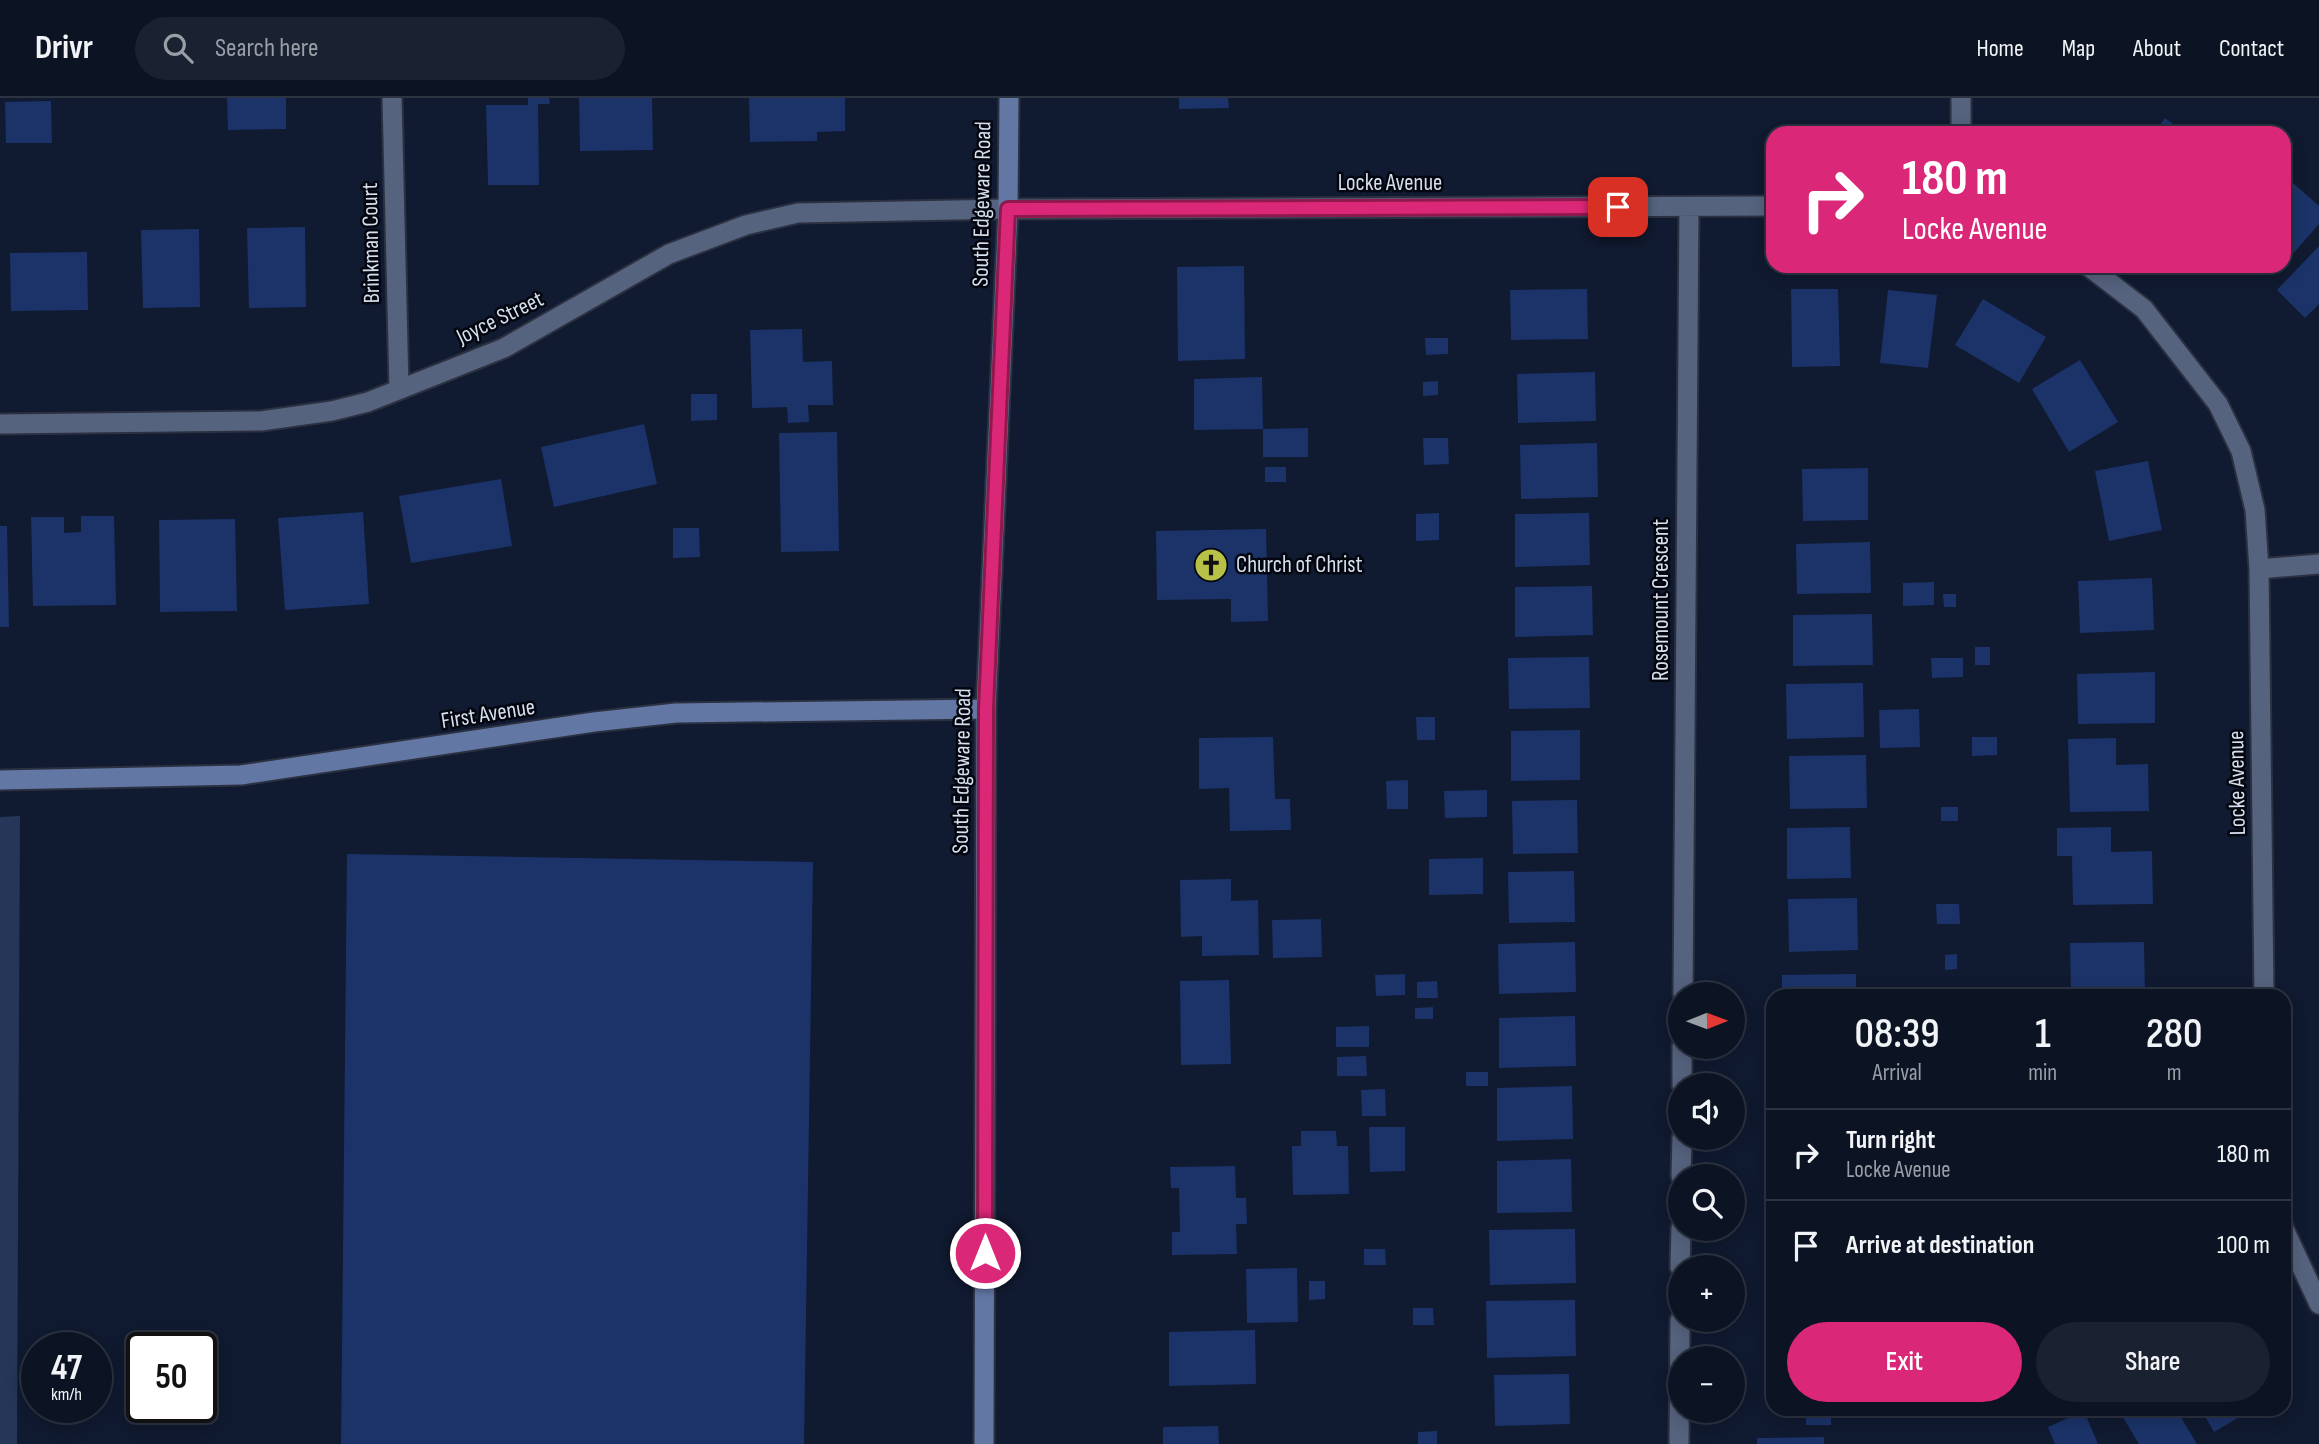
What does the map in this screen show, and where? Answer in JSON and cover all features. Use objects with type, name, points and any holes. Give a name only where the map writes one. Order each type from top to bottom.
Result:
[{"type":"main road","name":"South Edgeware Road","points":[[984,1444],[986,709],[1008,209],[1009,98]]},
{"type":"main road","name":"First Avenue","points":[[0,780],[241,775],[594,722],[676,713],[986,709]]},
{"type":"street","name":"Brinkman Court","points":[[392,98],[399,388]]},
{"type":"street","points":[[1961,98],[1961,126]]},
{"type":"street","name":"Locke Avenue","points":[[1008,209],[1766,206]]},
{"type":"street","name":"Rosemount Crescent","points":[[1683,982],[1689,207]]},
{"type":"street","name":"Joyce Street","points":[[0,424],[261,421],[332,411],[368,402],[504,348],[669,254],[746,225],[799,213],[1008,209]]},
{"type":"street","name":"Locke Avenue","points":[[2097,273],[2144,309],[2218,404],[2241,452],[2255,510],[2259,569],[2264,989]]},
{"type":"street","points":[[2259,569],[2319,564]]},
{"type":"street","points":[[2291,1244],[2319,1304]]},
{"type":"street","points":[[1679,1444],[1680,1332]]},
{"type":"shaded area","points":[[20,816],[17,1444],[0,1444],[0,817]]},
{"type":"building","points":[[227,98],[286,98],[286,129],[228,130]]},
{"type":"building","points":[[528,98],[549,98],[550,104],[538,104],[539,185],[488,185],[486,105],[528,105]]},
{"type":"building","points":[[579,98],[652,98],[653,150],[580,151]]},
{"type":"building","points":[[749,98],[845,98],[845,131],[817,132],[817,141],[750,142]]},
{"type":"building","points":[[1179,98],[1228,98],[1229,108],[1179,109]]},
{"type":"building","points":[[51,101],[52,143],[6,143],[5,102]]},
{"type":"building","points":[[2165,118],[2176,126],[2159,126]]},
{"type":"building","points":[[2291,181],[2319,206],[2319,224],[2291,256]]},
{"type":"building","points":[[305,227],[306,307],[249,308],[247,228]]},
{"type":"building","points":[[199,229],[200,307],[143,308],[141,230]]},
{"type":"building","points":[[2319,246],[2319,304],[2305,318],[2277,290]]},
{"type":"building","points":[[87,252],[88,310],[11,311],[10,253]]},
{"type":"building","points":[[1244,266],[1245,359],[1178,361],[1177,267]]},
{"type":"building","points":[[1587,289],[1588,339],[1511,340],[1510,290]]},
{"type":"building","points":[[1791,289],[1838,289],[1840,366],[1792,367]]},
{"type":"building","points":[[1888,290],[1937,295],[1928,368],[1880,363]]},
{"type":"building","points":[[1983,299],[2046,337],[2019,383],[1955,345]]},
{"type":"building","points":[[802,329],[803,362],[832,361],[833,405],[808,405],[809,422],[788,423],[787,407],[752,408],[750,330]]},
{"type":"building","points":[[1425,338],[1448,338],[1448,354],[1426,355]]},
{"type":"building","points":[[2080,360],[2118,422],[2069,452],[2032,389]]},
{"type":"building","points":[[1595,372],[1596,421],[1518,423],[1517,374]]},
{"type":"building","points":[[1262,377],[1263,429],[1194,430],[1194,379]]},
{"type":"building","points":[[1438,381],[1438,395],[1423,396],[1423,382]]},
{"type":"building","points":[[691,394],[717,394],[717,420],[691,421]]},
{"type":"building","points":[[644,424],[657,484],[554,507],[541,447]]},
{"type":"building","points":[[1308,428],[1308,457],[1263,457],[1263,429]]},
{"type":"building","points":[[837,432],[839,551],[781,552],[779,433]]},
{"type":"building","points":[[1423,438],[1448,438],[1449,464],[1424,465]]},
{"type":"building","points":[[1597,443],[1598,497],[1521,499],[1520,445]]},
{"type":"building","points":[[2148,461],[2162,530],[2109,541],[2095,471]]},
{"type":"building","points":[[1265,467],[1286,467],[1286,482],[1265,482]]},
{"type":"building","points":[[1868,468],[1868,520],[1803,521],[1802,469]]},
{"type":"building","points":[[501,479],[512,546],[411,563],[399,496]]},
{"type":"building","points":[[363,512],[369,604],[285,610],[278,518]]},
{"type":"building","points":[[1439,513],[1439,540],[1416,541],[1416,514]]},
{"type":"building","points":[[1589,513],[1590,565],[1515,567],[1515,514]]},
{"type":"building","points":[[81,516],[114,516],[116,605],[33,606],[31,517],[64,517],[64,533],[81,532]]},
{"type":"building","points":[[235,519],[237,611],[160,612],[159,520]]},
{"type":"building","points":[[0,526],[7,526],[9,627],[0,627]]},
{"type":"building","points":[[673,528],[699,528],[700,557],[673,558]]},
{"type":"building","name":"Church of Christ","points":[[1266,529],[1268,621],[1231,622],[1231,599],[1157,600],[1156,531]]},
{"type":"building","points":[[1870,542],[1871,593],[1797,594],[1796,544]]},
{"type":"building","points":[[2152,578],[2154,630],[2080,633],[2078,581]]},
{"type":"building","points":[[1934,582],[1934,605],[1903,606],[1903,583]]},
{"type":"building","points":[[1592,586],[1593,635],[1515,637],[1515,587]]},
{"type":"building","points":[[1943,594],[1956,594],[1956,607],[1944,607]]},
{"type":"building","points":[[1872,614],[1873,665],[1793,666],[1793,615]]},
{"type":"building","points":[[1975,647],[1990,647],[1990,665],[1975,665]]},
{"type":"building","points":[[1589,657],[1590,708],[1509,709],[1508,658]]},
{"type":"building","points":[[1931,658],[1963,658],[1963,677],[1932,678]]},
{"type":"building","points":[[2155,672],[2155,723],[2078,724],[2077,674]]},
{"type":"building","points":[[1863,683],[1864,737],[1787,739],[1786,684]]},
{"type":"building","points":[[1919,709],[1920,747],[1880,748],[1879,710]]},
{"type":"building","points":[[1416,717],[1435,717],[1435,740],[1417,740]]},
{"type":"building","points":[[1580,730],[1580,780],[1511,781],[1511,731]]},
{"type":"building","points":[[1273,737],[1275,799],[1290,799],[1291,830],[1230,831],[1229,788],[1199,789],[1199,738]]},
{"type":"building","points":[[1972,737],[1997,737],[1997,755],[1972,756]]},
{"type":"building","points":[[2116,738],[2116,765],[2148,764],[2149,811],[2070,812],[2068,739]]},
{"type":"building","points":[[1866,755],[1867,808],[1790,809],[1789,756]]},
{"type":"building","points":[[1408,780],[1408,809],[1387,809],[1386,781]]},
{"type":"building","points":[[1487,790],[1487,817],[1445,818],[1444,791]]},
{"type":"building","points":[[1577,800],[1578,853],[1513,854],[1512,801]]},
{"type":"building","points":[[1941,807],[1958,807],[1958,821],[1941,821]]},
{"type":"building","points":[[1850,827],[1851,878],[1787,879],[1787,828]]},
{"type":"building","points":[[2111,827],[2111,852],[2152,851],[2153,904],[2073,905],[2072,856],[2057,856],[2057,828]]},
{"type":"building","points":[[347,854],[813,862],[804,1444],[341,1444]]},
{"type":"building","points":[[1483,858],[1483,894],[1429,895],[1429,859]]},
{"type":"building","points":[[1574,871],[1575,922],[1509,923],[1508,872]]},
{"type":"building","points":[[1231,879],[1231,901],[1258,900],[1259,955],[1202,956],[1202,936],[1181,937],[1180,880]]},
{"type":"building","points":[[1857,898],[1858,950],[1789,952],[1788,899]]},
{"type":"building","points":[[1936,904],[1959,904],[1960,924],[1937,924]]},
{"type":"building","points":[[1321,919],[1322,957],[1273,958],[1272,920]]},
{"type":"building","points":[[1575,942],[1576,992],[1499,994],[1498,944]]},
{"type":"building","points":[[2144,942],[2145,989],[2071,989],[2070,943]]},
{"type":"building","points":[[1957,954],[1957,969],[1945,970],[1945,955]]},
{"type":"building","points":[[1405,974],[1405,995],[1376,996],[1375,975]]},
{"type":"building","points":[[1856,974],[1856,989],[1782,989],[1782,975]]},
{"type":"building","points":[[1229,980],[1231,1064],[1181,1065],[1180,981]]},
{"type":"building","points":[[1437,981],[1438,998],[1417,998],[1417,982]]},
{"type":"building","points":[[1433,1007],[1433,1019],[1415,1019],[1415,1008]]},
{"type":"building","points":[[1575,1016],[1576,1066],[1499,1068],[1499,1018]]},
{"type":"building","points":[[1369,1026],[1369,1047],[1336,1047],[1336,1027]]},
{"type":"building","points":[[1366,1056],[1367,1076],[1337,1076],[1337,1057]]},
{"type":"building","points":[[1466,1072],[1488,1072],[1488,1086],[1466,1086]]},
{"type":"building","points":[[1572,1086],[1573,1139],[1497,1141],[1497,1088]]},
{"type":"building","points":[[1385,1089],[1386,1116],[1362,1116],[1361,1090]]},
{"type":"building","points":[[1369,1127],[1405,1127],[1405,1171],[1370,1172]]},
{"type":"building","points":[[1301,1131],[1336,1131],[1337,1146],[1348,1146],[1349,1194],[1293,1195],[1292,1146],[1301,1146]]},
{"type":"building","points":[[1571,1159],[1572,1212],[1497,1213],[1497,1161]]},
{"type":"building","points":[[1235,1166],[1236,1198],[1246,1198],[1247,1224],[1236,1224],[1237,1254],[1172,1255],[1172,1232],[1180,1232],[1179,1188],[1171,1188],[1170,1167]]},
{"type":"building","points":[[1575,1229],[1576,1283],[1490,1285],[1489,1230]]},
{"type":"building","points":[[1364,1249],[1385,1249],[1386,1265],[1364,1265]]},
{"type":"building","points":[[1297,1268],[1298,1322],[1247,1323],[1246,1269]]},
{"type":"building","points":[[1309,1281],[1325,1281],[1325,1299],[1309,1300]]},
{"type":"building","points":[[1575,1300],[1576,1356],[1487,1358],[1486,1301]]},
{"type":"building","points":[[1413,1308],[1433,1308],[1434,1325],[1413,1325]]},
{"type":"building","points":[[1255,1330],[1256,1384],[1169,1386],[1169,1332]]},
{"type":"building","points":[[1569,1374],[1570,1424],[1495,1426],[1494,1375]]},
{"type":"building","points":[[1806,1416],[1831,1416],[1831,1425],[1806,1425]]},
{"type":"building","points":[[2073,1416],[2086,1416],[2098,1444],[2055,1444],[2048,1427]]},
{"type":"building","points":[[2122,1416],[2180,1416],[2197,1444],[2139,1444]]},
{"type":"building","points":[[2205,1416],[2241,1416],[2214,1432]]},
{"type":"building","points":[[1218,1426],[1219,1444],[1163,1444],[1163,1427]]},
{"type":"building","points":[[1437,1431],[1437,1444],[1418,1444],[1418,1432]]},
{"type":"building","points":[[1824,1437],[1824,1444],[1757,1444],[1757,1438]]},
{"type":"place","name":"Church of Christ","points":[[1211,565]]},
{"type":"route","points":[[985,1253],[986,709],[1008,209],[1618,207]]}]
